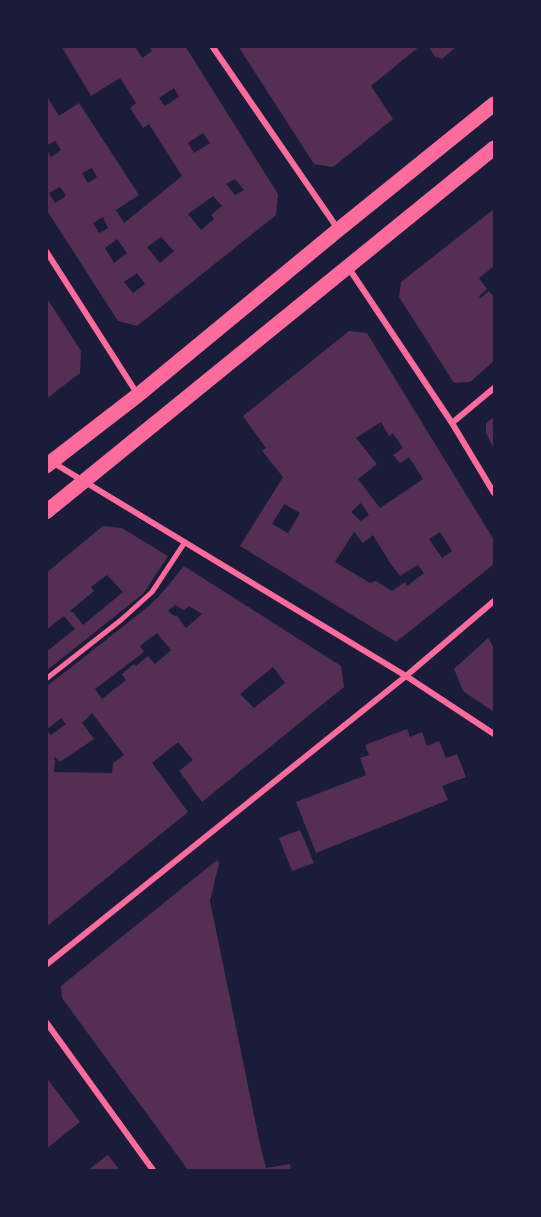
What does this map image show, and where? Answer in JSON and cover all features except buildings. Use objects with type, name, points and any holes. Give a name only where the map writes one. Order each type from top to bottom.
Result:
[{"type":"main road","points":[[48,462],[138,395],[495,104]]},
{"type":"main road","points":[[46,512],[495,148]]},
{"type":"street","points":[[212,46],[338,230]]},
{"type":"street","points":[[46,251],[138,395]]},
{"type":"street","points":[[348,267],[452,423],[495,493]]},
{"type":"street","points":[[452,423],[495,388]]},
{"type":"street","points":[[48,462],[85,482],[406,676],[495,734]]},
{"type":"street","points":[[46,679],[121,620],[152,592],[184,542]]},
{"type":"street","points":[[46,964],[406,676],[495,601]]},
{"type":"street","points":[[46,1022],[153,1170]]}]
